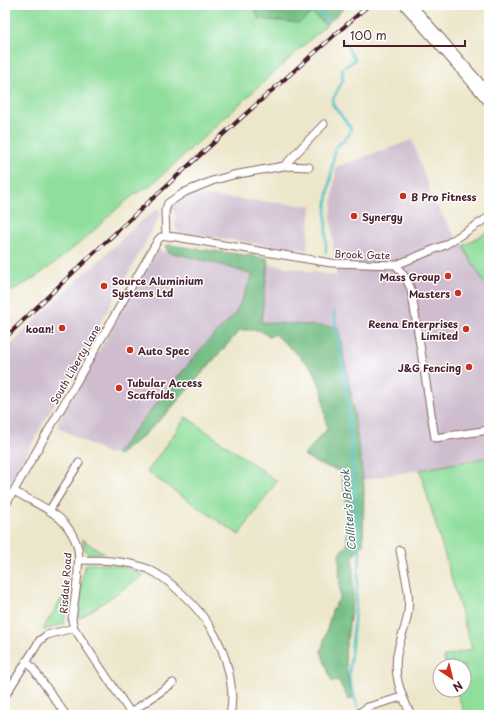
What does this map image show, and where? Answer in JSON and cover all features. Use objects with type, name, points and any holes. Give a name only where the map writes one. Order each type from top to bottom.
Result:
[{"type":"highway","points":[[408,5],[489,98]]},
{"type":"street","points":[[284,166],[324,124]]},
{"type":"street","points":[[166,236],[165,211],[168,203],[185,192],[219,179],[284,166],[309,167]]},
{"type":"street","points":[[396,265],[445,245],[489,217]]},
{"type":"street","name":"Brook Gate","points":[[166,236],[331,263],[396,265],[405,277],[411,289],[435,438],[489,430]]},
{"type":"street","name":"South Liberty Lane","points":[[5,506],[158,240],[161,237],[166,236]]},
{"type":"street","points":[[49,511],[79,463]]},
{"type":"street","name":"Risdale Road","points":[[14,491],[55,514],[66,524],[72,534],[78,548],[79,560],[72,620],[74,628],[131,714]]},
{"type":"street","points":[[400,550],[409,599],[408,617],[397,652],[397,682],[402,697],[411,715]]},
{"type":"street","points":[[79,560],[109,560],[147,569],[158,575],[191,603],[212,630],[222,651],[229,675],[232,698],[230,715]]},
{"type":"street","points":[[5,696],[34,647],[43,637],[74,628]]},
{"type":"street","points":[[26,661],[32,667],[66,715]]},
{"type":"street","points":[[131,714],[173,683]]},
{"type":"street","points":[[356,715],[368,707],[402,697]]},
{"type":"shaded area","points":[[412,140],[434,203],[472,261],[489,291],[489,457],[363,480],[351,394],[261,322],[268,264],[336,276],[331,218],[336,167]]},
{"type":"shaded area","points":[[186,194],[311,206],[307,250],[180,233],[176,229],[176,214],[170,208],[170,203]]},
{"type":"shaded area","points":[[159,208],[161,215],[5,491],[5,351],[50,306],[140,222]]},
{"type":"shaded area","points":[[157,250],[215,263],[253,275],[235,314],[204,345],[115,454],[107,453],[58,427],[58,422]]},
{"type":"green space","points":[[5,5],[253,5],[259,19],[312,13],[326,25],[149,187],[143,189],[127,200],[70,251],[30,281],[8,293],[5,292]]},
{"type":"green space","points":[[253,5],[347,5],[326,25],[312,13],[299,23],[259,19]]},
{"type":"green space","points":[[489,231],[489,292],[463,246]]},
{"type":"green space","points":[[169,245],[267,258],[268,264],[261,322],[338,327],[351,394],[364,485],[363,545],[353,556],[353,597],[345,653],[347,675],[353,698],[349,700],[338,680],[332,682],[321,652],[332,611],[340,597],[339,553],[347,545],[346,498],[340,471],[316,463],[304,455],[327,429],[322,391],[313,369],[275,334],[270,337],[259,330],[240,330],[166,414],[143,436],[119,455],[116,453],[204,345],[235,314],[253,275],[215,263],[168,252],[165,246]]},
{"type":"green space","points":[[186,417],[277,481],[239,535],[147,472]]},
{"type":"green space","points":[[489,457],[489,715],[465,715],[459,698],[472,698],[472,658],[443,657],[472,649],[420,470]]},
{"type":"green space","points":[[82,539],[105,553],[88,554],[85,550]]},
{"type":"green space","points":[[88,564],[117,566],[131,569],[144,575],[79,619],[78,611],[83,571],[85,566]]},
{"type":"green space","points":[[66,591],[68,591],[64,624],[44,630],[43,628]]},
{"type":"waterway","name":"Colliter's Brook","points":[[292,5],[296,7],[311,6],[329,21]]},
{"type":"waterway","name":"Colliter's Brook","points":[[326,252],[326,208],[335,148],[349,135],[351,128],[333,105],[332,101],[343,80],[342,69],[355,60],[343,39]]},
{"type":"waterway","name":"Colliter's Brook","points":[[334,312],[347,396],[360,554],[349,677],[357,706]]},
{"type":"railway","points":[[5,338],[185,169],[276,86],[369,5]]},
{"type":"place","name":"B Pro Fitness","points":[[403,196]]},
{"type":"place","name":"Synergy","points":[[354,216]]},
{"type":"place","name":"Mass Group","points":[[448,276]]},
{"type":"place","name":"Source Aluminium Systems Ltd","points":[[104,286]]},
{"type":"place","name":"Masters","points":[[458,293]]},
{"type":"place","name":"koan!","points":[[62,328]]},
{"type":"place","name":"Reena Enterprises Limited","points":[[466,329]]},
{"type":"place","name":"Auto Spec","points":[[130,350]]},
{"type":"place","name":"J&G Fencing","points":[[469,367]]},
{"type":"place","name":"Tubular Access Scaffolds","points":[[119,388]]}]
